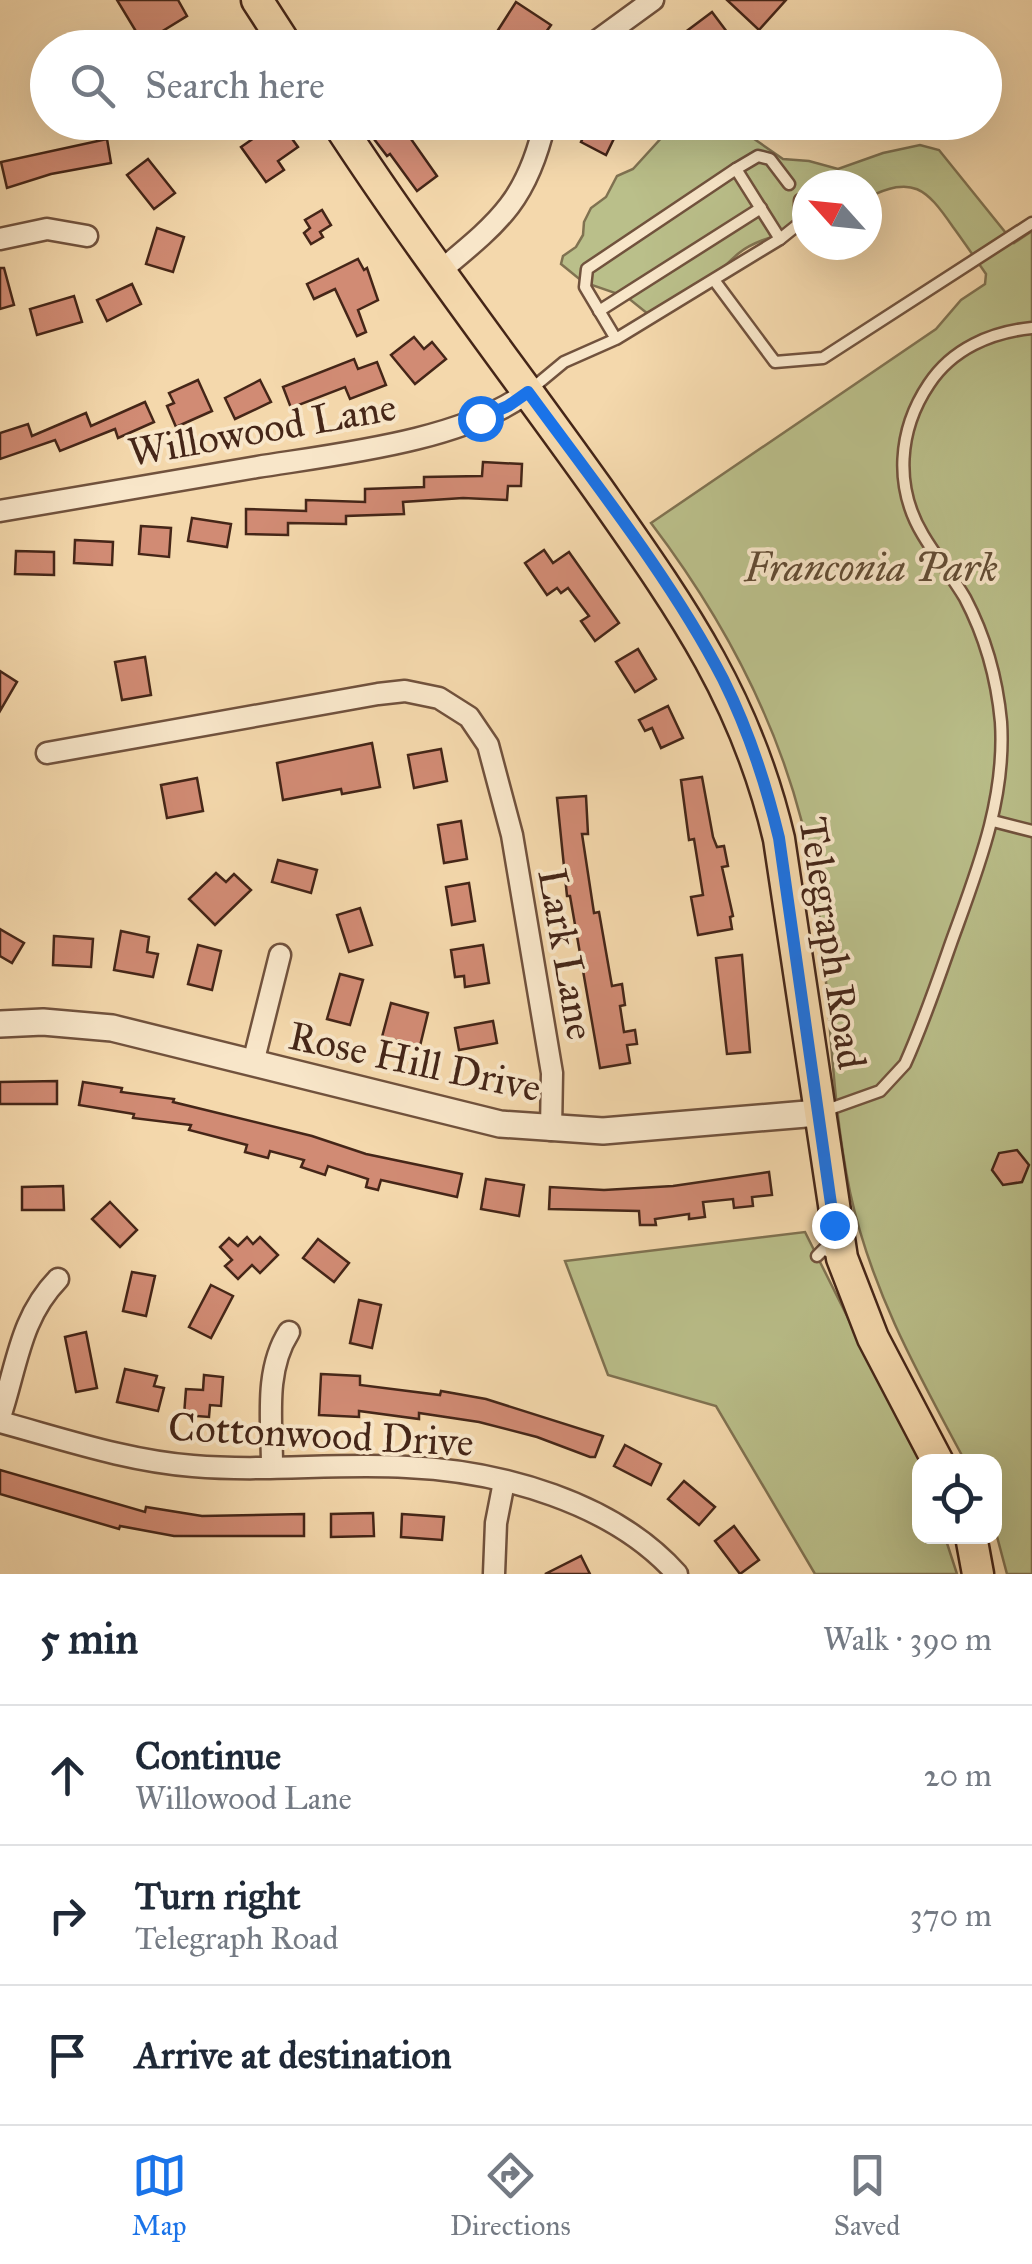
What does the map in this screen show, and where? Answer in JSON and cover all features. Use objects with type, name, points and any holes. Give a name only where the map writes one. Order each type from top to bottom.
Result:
[{"type":"main road","points":[[257,0],[276,30]]},
{"type":"main road","name":"Telegraph Road","points":[[349,140],[439,272],[677,602],[736,707],[763,779],[779,838],[818,1113],[830,1257],[934,1454]]},
{"type":"main road","points":[[972,1544],[978,1574]]},
{"type":"street","points":[[612,30],[653,0]]},
{"type":"street","points":[[439,272],[518,198],[534,166],[540,140]]},
{"type":"street","points":[[0,239],[48,228],[87,236]]},
{"type":"street","name":"Willowood Lane","points":[[0,511],[306,459],[428,434],[508,406],[528,392]]},
{"type":"street","name":"Lark Lane","points":[[47,753],[405,691],[439,698],[469,717],[488,745],[502,792],[552,1073],[551,1130]]},
{"type":"street","points":[[253,1063],[280,956]]},
{"type":"street","name":"Rose Hill Drive","points":[[0,1024],[43,1022],[112,1028],[466,1118],[551,1130],[622,1130],[818,1113]]},
{"type":"street","points":[[0,1419],[28,1320],[40,1297],[58,1279]]},
{"type":"street","points":[[272,1466],[272,1367],[289,1332]]},
{"type":"street","name":"Cottonwood Drive","points":[[0,1419],[158,1462],[196,1466],[407,1466],[504,1482],[559,1499],[612,1523],[642,1542],[677,1574]]},
{"type":"street","points":[[494,1574],[496,1524],[504,1482]]},
{"type":"lane","points":[[616,339],[585,287],[587,270],[758,156],[770,159],[789,184]]},
{"type":"lane","points":[[736,169],[780,239]]},
{"type":"lane","points":[[599,311],[761,208]]},
{"type":"lane","points":[[714,280],[775,362],[823,358],[1032,223]]},
{"type":"lane","points":[[528,392],[564,362],[616,339],[792,229]]},
{"type":"lane","points":[[818,1113],[880,1091],[906,1064],[992,821],[1001,754],[996,690],[988,654],[966,601],[912,513],[903,474],[903,451],[919,398],[941,368],[981,340],[1032,328]]},
{"type":"lane","points":[[992,821],[1032,831]]},
{"type":"green space","name":"Franconia Park","points":[[660,140],[756,140],[783,159],[838,169],[920,145],[939,150],[1014,243],[1032,231],[1032,1574],[1007,1574],[999,1544],[1002,1454],[961,1454],[898,1331],[870,1263],[843,1154],[815,884],[792,786],[756,693],[733,649],[651,523],[936,329],[961,300],[985,284],[986,274],[926,195],[907,187],[882,191],[882,170],[792,170],[792,231],[746,248],[687,301],[648,314],[627,297],[583,282],[561,264],[563,256],[576,247],[583,235],[591,208],[606,197],[617,176],[633,169]]},
{"type":"green space","points":[[805,1232],[916,1454],[912,1454],[912,1544],[947,1544],[957,1574],[815,1574],[716,1406],[608,1375],[565,1261]]},
{"type":"building","points":[[117,0],[178,0],[187,16],[164,30],[135,30]]},
{"type":"building","points":[[727,0],[786,0],[759,30]]},
{"type":"building","points":[[516,2],[551,25],[547,30],[498,30]]},
{"type":"building","points":[[712,12],[726,30],[688,30]]},
{"type":"building","points":[[107,140],[111,163],[51,174],[7,188],[1,162]]},
{"type":"building","points":[[251,140],[293,140],[298,147],[278,161],[284,170],[266,182],[241,147]]},
{"type":"building","points":[[375,140],[412,140],[437,176],[417,191],[390,154],[387,156]]},
{"type":"building","points":[[582,140],[613,140],[606,155]]},
{"type":"building","points":[[148,159],[175,193],[154,209],[127,175]]},
{"type":"building","points":[[322,210],[331,225],[320,232],[323,237],[311,244],[304,233],[310,228],[305,220]]},
{"type":"building","points":[[157,228],[184,237],[173,272],[146,264]]},
{"type":"building","points":[[358,259],[364,270],[367,268],[378,300],[358,310],[366,332],[357,336],[335,289],[314,299],[307,284]]},
{"type":"building","points":[[0,268],[4,268],[14,305],[0,309]]},
{"type":"building","points":[[132,284],[141,304],[107,321],[97,300]]},
{"type":"building","points":[[74,296],[82,322],[37,335],[30,309]]},
{"type":"building","points":[[414,337],[424,349],[432,342],[446,359],[415,384],[391,355]]},
{"type":"building","points":[[354,359],[358,369],[377,362],[386,385],[350,399],[345,387],[291,408],[283,387]]},
{"type":"building","points":[[198,380],[212,411],[176,427],[167,406],[174,403],[169,393]]},
{"type":"building","points":[[260,380],[271,402],[235,419],[225,398]]},
{"type":"building","points":[[145,402],[154,422],[118,438],[115,429],[60,451],[55,440],[0,459],[0,433],[28,424],[32,436],[86,413],[91,426]]},
{"type":"building","points":[[483,462],[522,464],[521,486],[508,486],[507,500],[403,502],[404,514],[346,516],[346,524],[288,523],[288,535],[246,534],[246,509],[306,511],[306,500],[365,502],[365,489],[424,487],[424,477],[482,476]]},
{"type":"building","points":[[192,518],[231,524],[227,547],[188,541]]},
{"type":"building","points":[[141,526],[171,528],[169,557],[139,554]]},
{"type":"building","points":[[75,540],[113,542],[112,565],[74,563]]},
{"type":"building","points":[[544,550],[553,563],[569,552],[619,623],[595,641],[581,621],[589,616],[568,588],[561,593],[557,588],[547,595],[525,563]]},
{"type":"building","points":[[16,551],[54,552],[54,575],[15,574]]},
{"type":"building","points":[[638,649],[656,679],[635,692],[616,662]]},
{"type":"building","points":[[145,657],[151,695],[122,700],[115,662]]},
{"type":"building","points":[[0,671],[17,682],[0,711]]},
{"type":"building","points":[[668,706],[683,738],[661,748],[652,728],[645,731],[639,720]]},
{"type":"building","points":[[372,743],[380,787],[342,794],[341,789],[283,800],[277,763]]},
{"type":"building","points":[[441,749],[447,781],[414,788],[408,755]]},
{"type":"building","points":[[702,777],[713,837],[717,847],[724,846],[728,866],[722,867],[733,916],[732,929],[698,935],[691,897],[703,895],[694,839],[689,840],[681,780]]},
{"type":"building","points":[[197,778],[203,811],[167,818],[161,785]]},
{"type":"building","points":[[586,796],[588,834],[582,834],[594,913],[599,912],[612,986],[622,984],[624,1032],[635,1030],[637,1044],[627,1045],[630,1063],[600,1068],[567,896],[557,798]]},
{"type":"building","points":[[461,821],[467,859],[444,863],[438,825]]},
{"type":"building","points":[[278,860],[317,870],[311,893],[272,882]]},
{"type":"building","points":[[216,873],[226,882],[234,874],[251,890],[215,925],[189,899]]},
{"type":"building","points":[[469,883],[475,921],[452,925],[446,887]]},
{"type":"building","points":[[360,908],[372,945],[349,952],[337,915]]},
{"type":"building","points":[[0,929],[24,943],[12,963],[0,956]]},
{"type":"building","points":[[121,931],[149,937],[147,952],[158,954],[153,977],[114,970]]},
{"type":"building","points":[[54,936],[93,939],[91,967],[53,965]]},
{"type":"building","points":[[198,945],[221,951],[212,990],[188,984]]},
{"type":"building","points":[[483,945],[489,983],[465,987],[464,976],[455,977],[451,950]]},
{"type":"building","points":[[742,955],[750,1052],[727,1054],[716,958]]},
{"type":"building","points":[[340,974],[363,980],[350,1025],[327,1019]]},
{"type":"building","points":[[391,1003],[428,1013],[420,1046],[382,1037]]},
{"type":"building","points":[[493,1021],[497,1043],[459,1050],[455,1028]]},
{"type":"building","points":[[57,1081],[57,1104],[0,1104],[0,1082]]},
{"type":"building","points":[[83,1082],[174,1099],[173,1102],[312,1136],[366,1154],[462,1174],[457,1197],[381,1180],[378,1190],[366,1187],[368,1179],[328,1166],[325,1175],[301,1167],[304,1160],[270,1151],[268,1158],[245,1152],[247,1145],[189,1130],[191,1125],[133,1118],[134,1114],[79,1105]]},
{"type":"building","points":[[1017,1150],[1029,1165],[1022,1182],[1003,1185],[992,1170],[999,1153]]},
{"type":"building","points":[[769,1172],[772,1195],[752,1197],[753,1206],[734,1208],[733,1199],[703,1202],[705,1217],[689,1219],[689,1214],[655,1219],[656,1225],[640,1225],[639,1211],[549,1209],[550,1187],[604,1190],[673,1186]]},
{"type":"building","points":[[486,1179],[524,1185],[519,1216],[481,1209]]},
{"type":"building","points":[[63,1186],[64,1210],[22,1210],[22,1187]]},
{"type":"building","points":[[110,1202],[137,1230],[120,1247],[92,1219]]},
{"type":"building","points":[[247,1237],[253,1244],[260,1237],[278,1255],[260,1273],[252,1265],[238,1279],[225,1266],[232,1260],[220,1247],[229,1238],[238,1246]]},
{"type":"building","points":[[318,1239],[349,1263],[334,1282],[303,1258]]},
{"type":"building","points":[[132,1272],[155,1276],[146,1316],[123,1311]]},
{"type":"building","points":[[211,1285],[233,1296],[211,1338],[189,1327]]},
{"type":"building","points":[[359,1300],[381,1305],[372,1348],[350,1343]]},
{"type":"building","points":[[86,1332],[97,1388],[76,1392],[65,1337]]},
{"type":"building","points":[[125,1369],[157,1376],[154,1386],[164,1388],[158,1411],[117,1402]]},
{"type":"building","points":[[321,1374],[360,1376],[360,1385],[486,1399],[603,1436],[595,1457],[590,1457],[537,1437],[479,1422],[419,1413],[419,1419],[359,1411],[359,1417],[319,1415]]},
{"type":"building","points":[[204,1375],[223,1377],[221,1406],[210,1405],[209,1417],[184,1415],[186,1389],[203,1390]]},
{"type":"building","points":[[625,1445],[661,1464],[651,1485],[614,1466]]},
{"type":"building","points":[[0,1470],[145,1512],[146,1507],[202,1516],[304,1514],[304,1536],[174,1536],[120,1526],[119,1529],[0,1494]]},
{"type":"building","points":[[684,1481],[715,1507],[699,1525],[668,1499]]},
{"type":"building","points":[[373,1513],[374,1536],[331,1537],[331,1514]]},
{"type":"building","points":[[402,1514],[444,1517],[442,1540],[401,1537]]},
{"type":"building","points":[[734,1526],[759,1560],[740,1574],[715,1541]]},
{"type":"building","points":[[581,1556],[590,1574],[545,1574]]},
{"type":"route","points":[[480,418],[528,392],[677,602],[736,707],[763,779],[779,838],[834,1225]]}]
